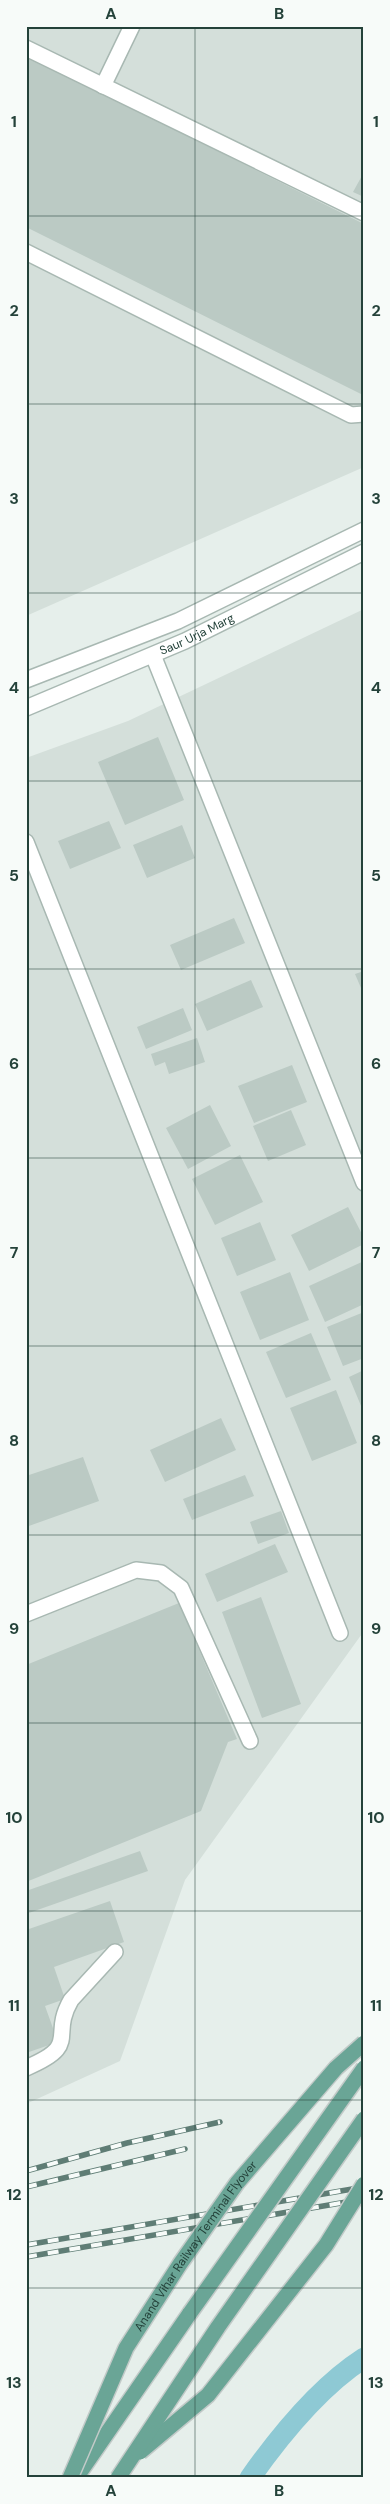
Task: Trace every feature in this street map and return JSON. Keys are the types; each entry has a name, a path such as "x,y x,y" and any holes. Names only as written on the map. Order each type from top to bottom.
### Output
{"main road":[{"name":"Anand Vihar Railway Terminal Flyover","path":"70,2478 126,2348 180,2264 238,2183 336,2068 364,2043"},
{"path":"76,2478 195,2305 364,2068"},
{"path":"118,2478 218,2327 364,2119"},
{"path":"127,2463 208,2395 326,2246 364,2184"}],"street":[{"path":"103,86 132,26"},
{"path":"26,48 364,213"},
{"path":"26,252 351,415 364,414"},
{"name":"Saur Urja Marg","path":"26,680 178,621 364,530"},
{"name":"Saur Urja Marg","path":"26,708 186,641 364,552"},
{"path":"153,655 364,1183"},
{"path":"49,671 59,695"},
{"path":"26,842 340,1633"},
{"path":"26,1614 136,1570 161,1573 181,1588 250,1741"},
{"path":"26,2068 48,2059 59,2048 66,2008 70,2000 115,1952"}],"shaded area":[{"path":"26,26 364,26 364,467 26,616"},
{"path":"364,609 364,1631 185,1880 120,2061 26,2104 26,758 128,721"}],"building":[{"path":"26,56 364,224 363,395 26,227"},
{"path":"364,172 364,197 353,192"},
{"path":"158,737 184,800 125,825 98,762"},
{"path":"109,821 121,848 70,869 58,841"},
{"path":"182,825 195,858 147,878 133,845"},
{"path":"234,918 245,943 181,970 170,945"},
{"path":"364,971 364,995 355,974"},
{"path":"251,980 263,1007 207,1031 195,1004"},
{"path":"183,1008 192,1030 146,1049 137,1027"},
{"path":"197,1038 205,1062 169,1074 165,1062 155,1066 151,1054"},
{"path":"292,1065 307,1102 254,1123 238,1086"},
{"path":"210,1105 231,1146 188,1169 166,1128"},
{"path":"291,1110 306,1145 268,1161 253,1126"},
{"path":"240,1155 263,1202 215,1225 192,1179"},
{"path":"348,1207 364,1238 364,1244 309,1271 291,1235"},
{"path":"260,1222 276,1260 237,1276 221,1238"},
{"path":"364,1261 364,1304 325,1322 309,1286"},
{"path":"290,1272 309,1320 260,1340 240,1292"},
{"path":"364,1312 364,1358 343,1366 327,1327"},
{"path":"311,1333 331,1380 286,1398 266,1352"},
{"path":"364,1370 364,1413 349,1377"},
{"path":"336,1390 357,1443 312,1461 290,1408"},
{"path":"221,1418 236,1450 165,1482 150,1450"},
{"path":"83,1457 99,1501 26,1527 26,1476"},
{"path":"245,1475 254,1496 192,1520 183,1499"},
{"path":"281,1511 289,1533 258,1544 250,1522"},
{"path":"275,1544 288,1572 217,1602 205,1574"},
{"path":"261,1597 301,1704 262,1718 222,1612"},
{"path":"179,1603 237,1739 228,1742 201,1811 26,1882 26,1665"},
{"path":"140,1851 148,1871 26,1914 26,1891"},
{"path":"110,1901 124,1942 54,1967 65,1999 45,2006 58,2042 26,2053 26,1930"}],"waterway":[{"path":"250,2478 288,2428 316,2397 364,2358"}],"railway":[{"path":"26,2171 127,2143 220,2122"},
{"path":"26,2187 185,2149"},
{"path":"26,2245 364,2187"},
{"path":"26,2257 364,2199"}]}
